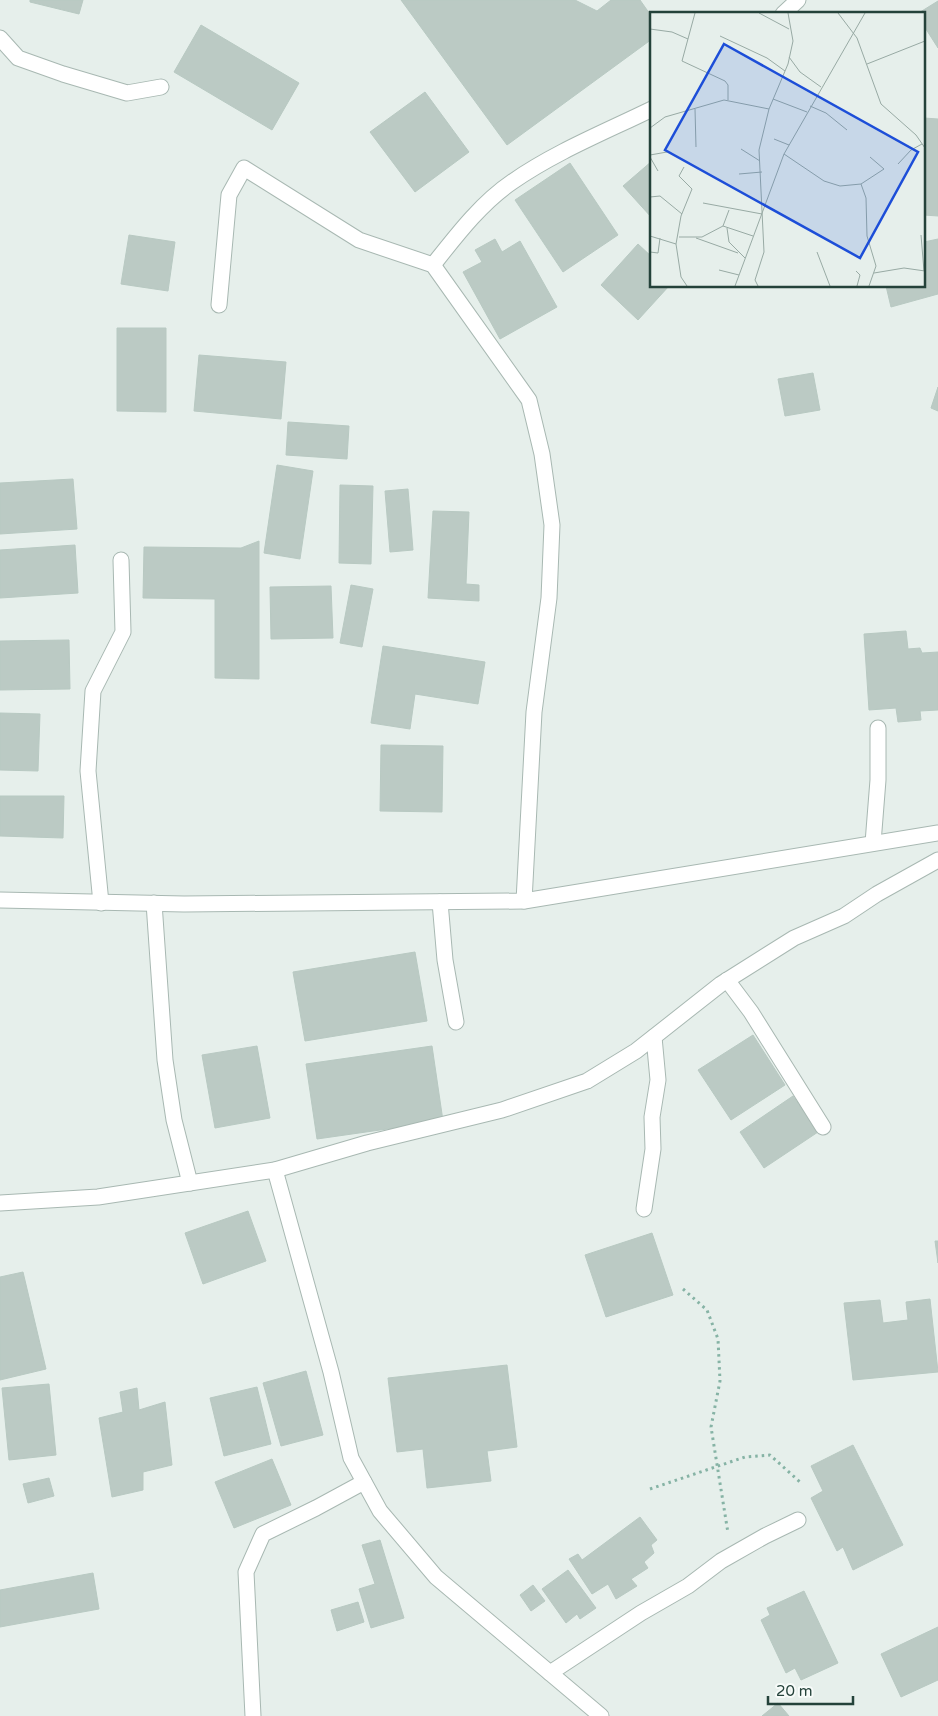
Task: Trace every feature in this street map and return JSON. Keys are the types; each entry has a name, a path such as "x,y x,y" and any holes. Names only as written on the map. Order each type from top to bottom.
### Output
{"street":[{"path":"785,12 798,0"},
{"path":"0,38 18,58 63,74 127,93 160,87"},
{"path":"433,265 460,230 511,182 556,155 650,110"},
{"path":"219,305 229,195 244,168 358,240 433,265 529,400 542,454 552,525 549,598 534,712 524,901"},
{"path":"100,903 88,771 93,691 123,632 121,560"},
{"path":"874,843 878,780 878,728"},
{"path":"0,900 100,903 524,901 938,832"},
{"path":"0,1203 98,1198 274,1170 367,1142 502,1110 587,1081 636,1051 727,980 794,938 844,916 877,894 938,860"},
{"path":"440,902 445,960 456,1022"},
{"path":"154,903 165,1060 174,1120 190,1183"},
{"path":"727,980 751,1012 823,1128"},
{"path":"644,1209 653,1149 652,1117 658,1080 654,1037"},
{"path":"274,1170 331,1372 350,1458 380,1511 436,1577 602,1716"},
{"path":"253,1716 246,1572 262,1534 364,1482"},
{"path":"550,1673 641,1613 688,1586 732,1555 764,1536 798,1520"}],"path":[{"path":"683,1289 707,1310 718,1339 720,1381 711,1427 732,1555"},
{"path":"650,1489 716,1465 745,1457 770,1455 800,1482"}],"building":[{"path":"30,0 83,0 79,14 30,2"},
{"path":"401,0 575,0 597,11 611,0 640,0 650,14 650,40 507,145"},
{"path":"938,1 938,48 926,29 926,12 920,12"},
{"path":"201,25 299,83 272,130 174,72"},
{"path":"425,92 469,152 415,192 370,132"},
{"path":"926,118 938,119 938,216 926,215"},
{"path":"570,163 618,235 563,272 515,200"},
{"path":"650,163 650,216 623,186"},
{"path":"129,235 175,242 168,291 121,284"},
{"path":"495,239 502,252 520,241 557,307 500,339 463,272 482,262 475,250"},
{"path":"938,239 938,294 891,307 886,288 926,288 926,242"},
{"path":"638,244 650,255 650,288 667,288 638,320 601,285"},
{"path":"117,328 166,328 166,412 117,411"},
{"path":"199,355 286,362 281,419 194,411"},
{"path":"813,373 820,410 785,416 778,379"},
{"path":"938,387 938,411 931,408"},
{"path":"288,422 349,426 347,459 286,455"},
{"path":"277,465 313,471 300,559 264,553"},
{"path":"73,479 77,529 0,534 0,483"},
{"path":"340,485 373,486 371,564 339,563"},
{"path":"408,489 413,550 390,552 385,491"},
{"path":"433,511 469,512 466,584 479,585 479,601 428,598"},
{"path":"259,541 259,679 215,678 215,599 143,598 144,547 241,548"},
{"path":"75,545 78,593 0,598 0,550"},
{"path":"351,585 373,589 362,647 340,643"},
{"path":"331,586 333,638 271,639 270,587"},
{"path":"906,631 908,649 920,648 922,653 938,652 938,710 920,711 921,720 898,722 896,708 869,710 864,634"},
{"path":"69,640 70,689 0,690 0,641"},
{"path":"383,646 485,662 478,704 415,694 410,729 371,723"},
{"path":"0,713 40,714 38,771 0,770"},
{"path":"381,745 443,746 442,812 380,811"},
{"path":"0,796 64,796 63,838 0,836"},
{"path":"415,952 427,1021 305,1041 293,972"},
{"path":"753,1035 785,1085 731,1120 698,1070"},
{"path":"257,1046 270,1118 215,1128 202,1055"},
{"path":"432,1046 443,1121 317,1139 306,1064"},
{"path":"793,1096 818,1132 764,1168 740,1132"},
{"path":"248,1211 266,1261 203,1284 185,1233"},
{"path":"652,1233 673,1295 606,1317 585,1255"},
{"path":"935,1241 938,1241 938,1263"},
{"path":"23,1272 46,1369 0,1380 0,1277"},
{"path":"930,1299 938,1372 853,1380 844,1303 880,1300 883,1323 908,1320 906,1302"},
{"path":"507,1365 517,1447 487,1451 491,1481 427,1488 423,1449 397,1452 388,1378"},
{"path":"306,1371 323,1435 281,1446 263,1383"},
{"path":"49,1384 56,1455 9,1460 2,1388"},
{"path":"257,1387 271,1444 224,1456 210,1398"},
{"path":"137,1388 139,1410 165,1402 172,1465 143,1472 143,1490 112,1497 99,1418 123,1412 120,1392"},
{"path":"853,1445 903,1545 853,1570 843,1547 837,1551 811,1498 823,1491 811,1466"},
{"path":"272,1459 291,1505 234,1528 215,1482"},
{"path":"49,1478 54,1496 28,1503 23,1484"},
{"path":"640,1517 657,1540 651,1545 654,1553 644,1562 648,1568 631,1579 637,1586 616,1599 608,1584 592,1594 569,1559 578,1554 582,1560"},
{"path":"380,1540 404,1618 371,1628 359,1589 375,1584 362,1545"},
{"path":"568,1570 596,1608 580,1619 577,1614 566,1623 542,1589"},
{"path":"93,1573 99,1609 0,1627 0,1590"},
{"path":"533,1585 545,1601 531,1611 520,1595"},
{"path":"804,1591 838,1663 801,1680 795,1668 786,1673 761,1620 770,1615 767,1608"},
{"path":"358,1602 364,1622 337,1631 331,1610"},
{"path":"938,1627 938,1680 901,1697 881,1654"},
{"path":"778,1703 789,1716 762,1716"}]}
